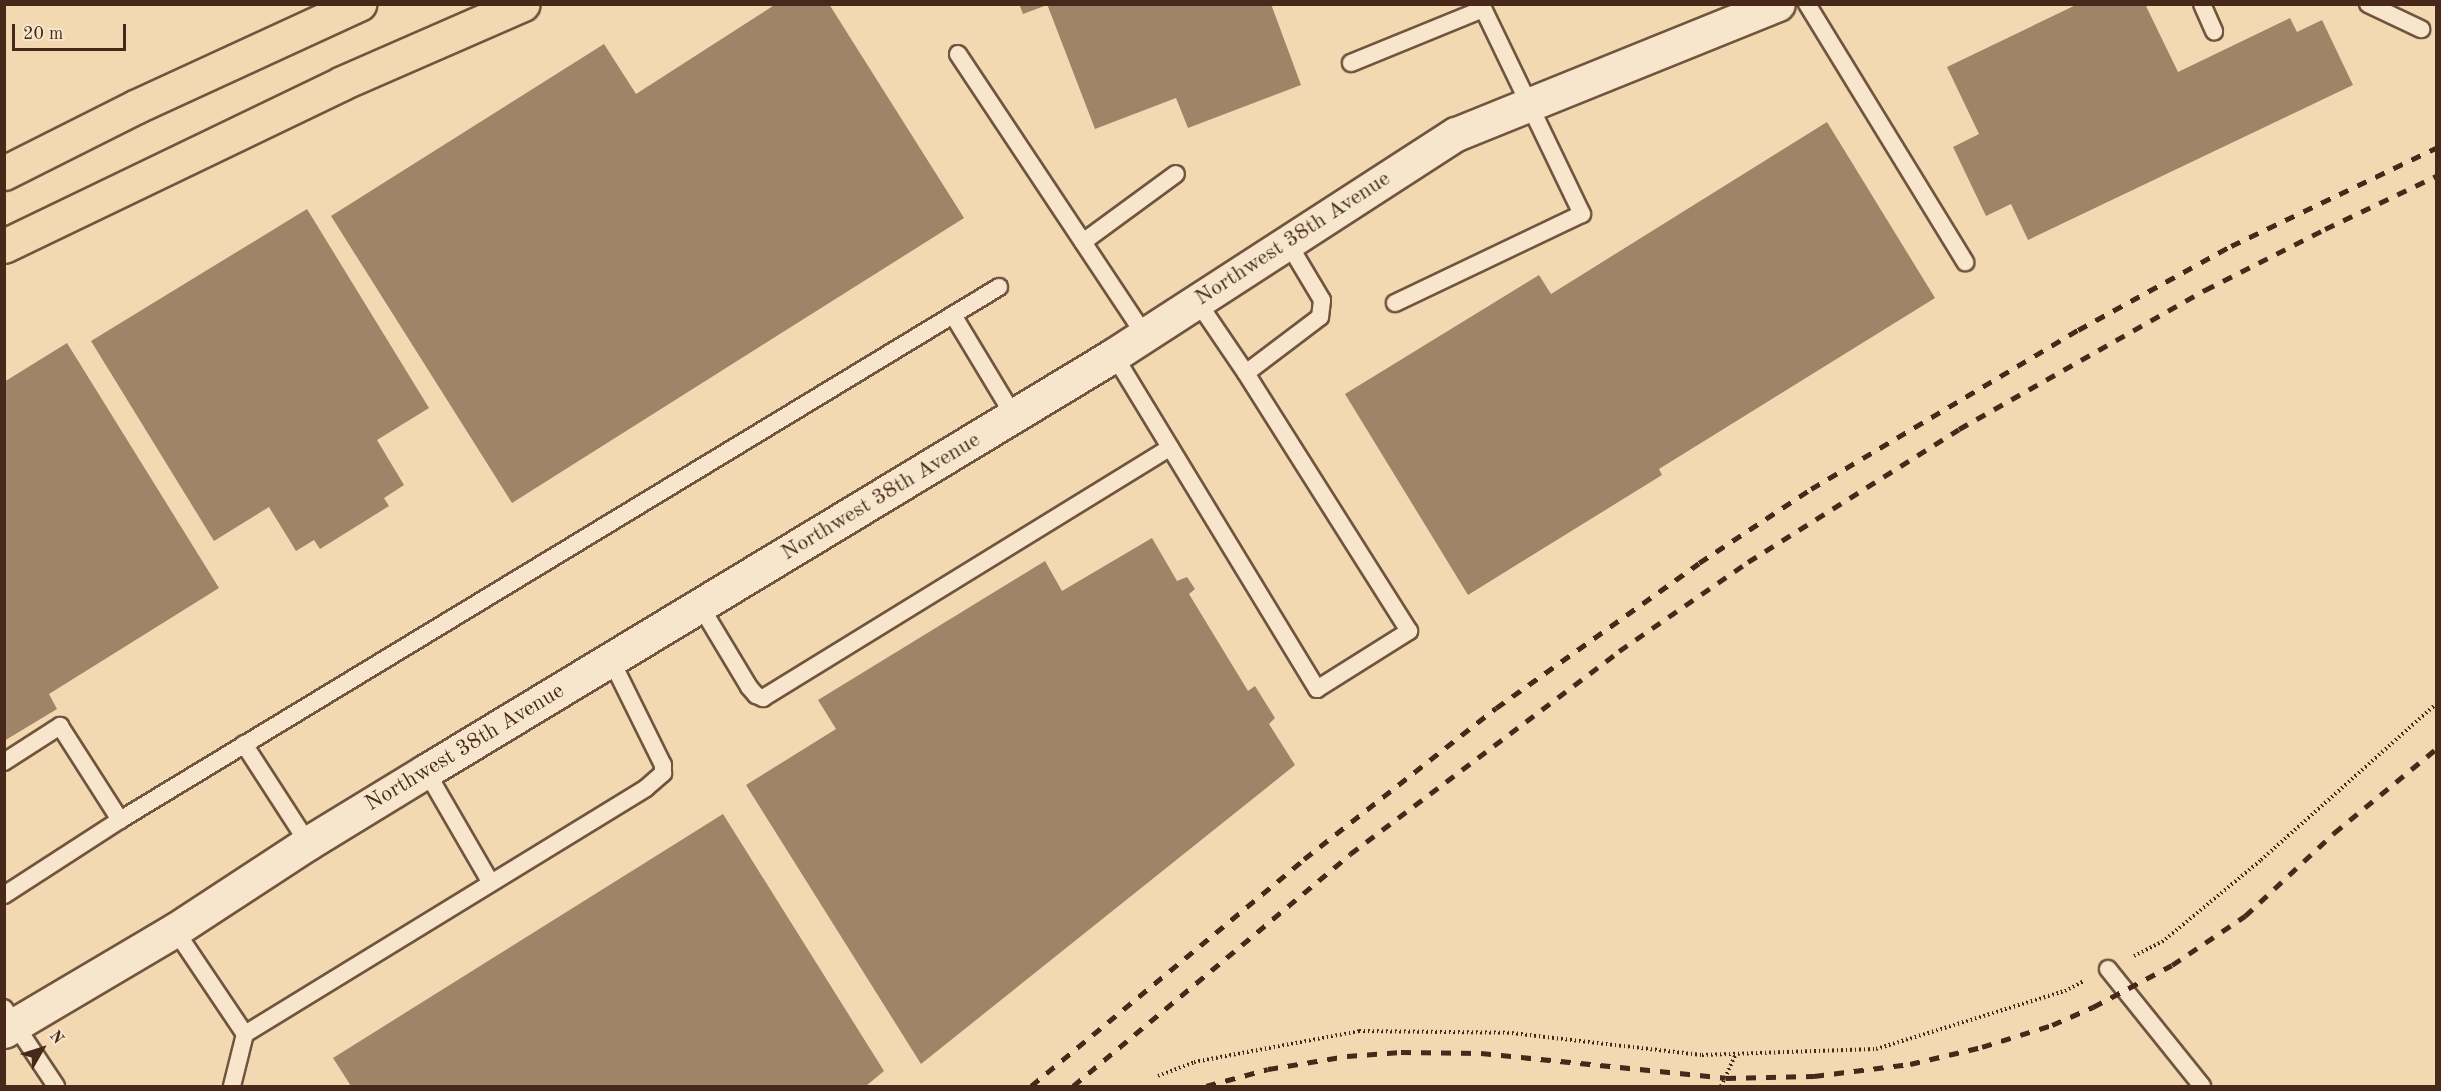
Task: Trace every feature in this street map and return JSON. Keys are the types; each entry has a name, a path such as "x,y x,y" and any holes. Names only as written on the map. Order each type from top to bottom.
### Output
{"main road":[{"path":"4,173 135,107 359,4"},
{"path":"4,246 342,83 523,4"}],"street":[{"name":"Northwest 38th Avenue","path":"8,1021 175,930 308,843 1114,355 1456,134 1778,4"}],"lane":[{"path":"1807,4 1965,262"},
{"path":"2202,4 2214,31"},
{"path":"2368,4 2421,29"},
{"path":"1351,63 1482,7 1582,214 1395,303"},
{"path":"958,54 1145,335"},
{"path":"1083,242 1176,174"},
{"path":"1246,373 1320,317 1322,300 1288,243"},
{"path":"4,895 244,744 999,287"},
{"path":"1114,355 1317,689 1409,631 1246,373 1197,301"},
{"path":"952,315 1014,416"},
{"path":"701,607 749,687 756,696 764,698 1170,448"},
{"path":"232,1086 246,1034 646,788 663,773 657,750 611,660"},
{"path":"4,762 60,726 120,820"},
{"path":"244,744 308,843"},
{"path":"426,771 491,883"},
{"path":"175,930 246,1034"},
{"path":"2108,969 2202,1086"},
{"path":"8,1021 56,1086"}],"path":[{"path":"1158,1076 1194,1062 1359,1031 1512,1034 1702,1055 1876,1049 2065,991 2163,942 2261,860 2436,704"},
{"path":"1721,1086 1736,1054"}],"building":[{"path":"776,4 829,4 964,218 512,503 331,216 604,44 636,94"},
{"path":"1019,4 1047,4 1047,5 1023,14"},
{"path":"1047,4 1271,4 1301,85 1188,128 1176,98 1095,129"},
{"path":"2078,4 2145,4 2178,72 2290,18 2297,32 2322,20 2353,85 2028,240 2011,204 1986,216 1953,147 1979,134 1947,67"},
{"path":"1827,122 1935,298 1659,469 1662,475 1468,595 1345,394 1539,275 1551,294"},
{"path":"307,209 429,408 377,440 404,485 384,498 389,506 320,549 314,540 296,551 269,507 214,541 91,341"},
{"path":"67,343 219,588 49,694 57,709 4,741 4,382"},
{"path":"1152,538 1177,581 1187,577 1195,589 1189,594 1248,691 1255,686 1275,718 1269,724 1295,765 921,1064 746,785 836,729 818,700 1045,561 1062,591"},
{"path":"723,814 884,1071 866,1086 351,1086 333,1058"}],"railway":[{"path":"1031,1086 1304,859 1496,708 1699,563 1811,489 2078,330 2231,246 2436,148"},
{"path":"1073,1086 1350,854 1619,651 1748,562 1959,429 2205,290 2436,176"},
{"path":"1206,1086 1268,1069 1347,1056 1401,1052 1481,1053 1726,1078 1814,1076 1910,1064 1982,1047 2052,1025 2093,1007 2172,965 2245,916 2334,833 2436,749"}]}
